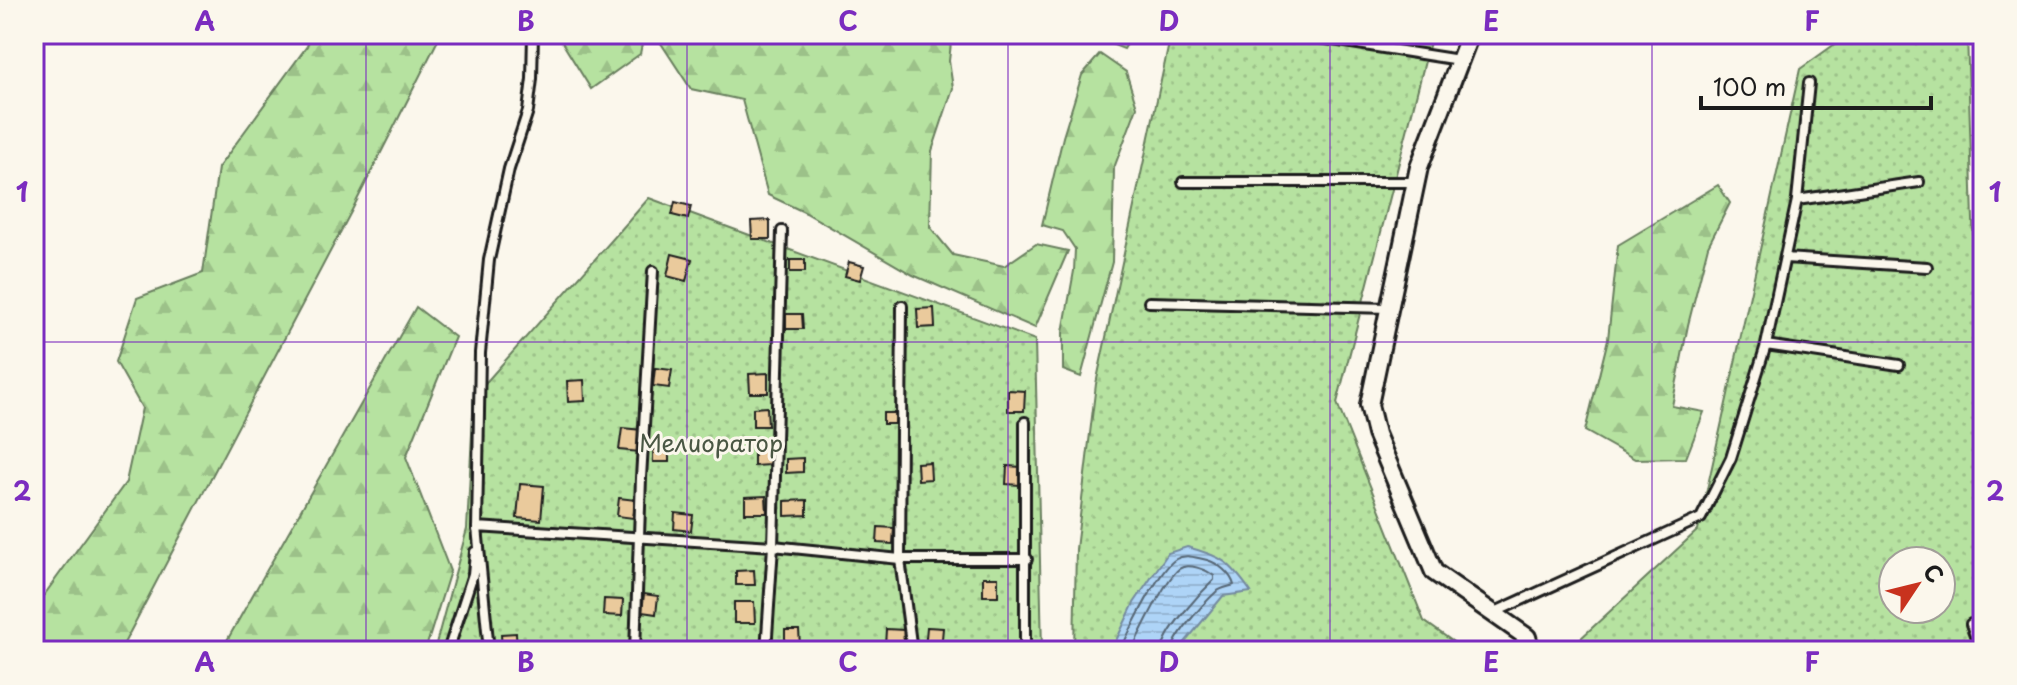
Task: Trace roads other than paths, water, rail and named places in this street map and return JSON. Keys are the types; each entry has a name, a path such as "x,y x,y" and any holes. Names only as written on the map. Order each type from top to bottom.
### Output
{"street":[{"path":"1470,34 1419,167 1369,405 1376,434 1434,572 1527,637 1531,651"}],"lane":[{"path":"448,651 473,574 477,527 480,353 489,260 509,169 528,111 533,34"},
{"path":"1295,34 1460,61"},
{"path":"1492,613 1701,518 1731,458 1766,345 1797,200 1809,83"},
{"path":"1183,182 1416,182"},
{"path":"1797,200 1919,182"},
{"path":"766,651 773,546 782,231"},
{"path":"1785,258 1927,267"},
{"path":"635,651 653,271"},
{"path":"1149,302 1389,308"},
{"path":"902,306 900,559 912,651"},
{"path":"1766,345 1899,365"},
{"path":"1025,422 1025,651"},
{"path":"477,527 773,546 900,559 1027,559"},
{"path":"477,527 489,651"},
{"path":"1971,624 1981,651"}],"water":[{"path":"1187,547 1224,562 1251,592 1223,596 1178,651 1111,651 1134,603 1168,553"}],"park label":[{"name":"Мелиоратор","path":"711,442"}]}
